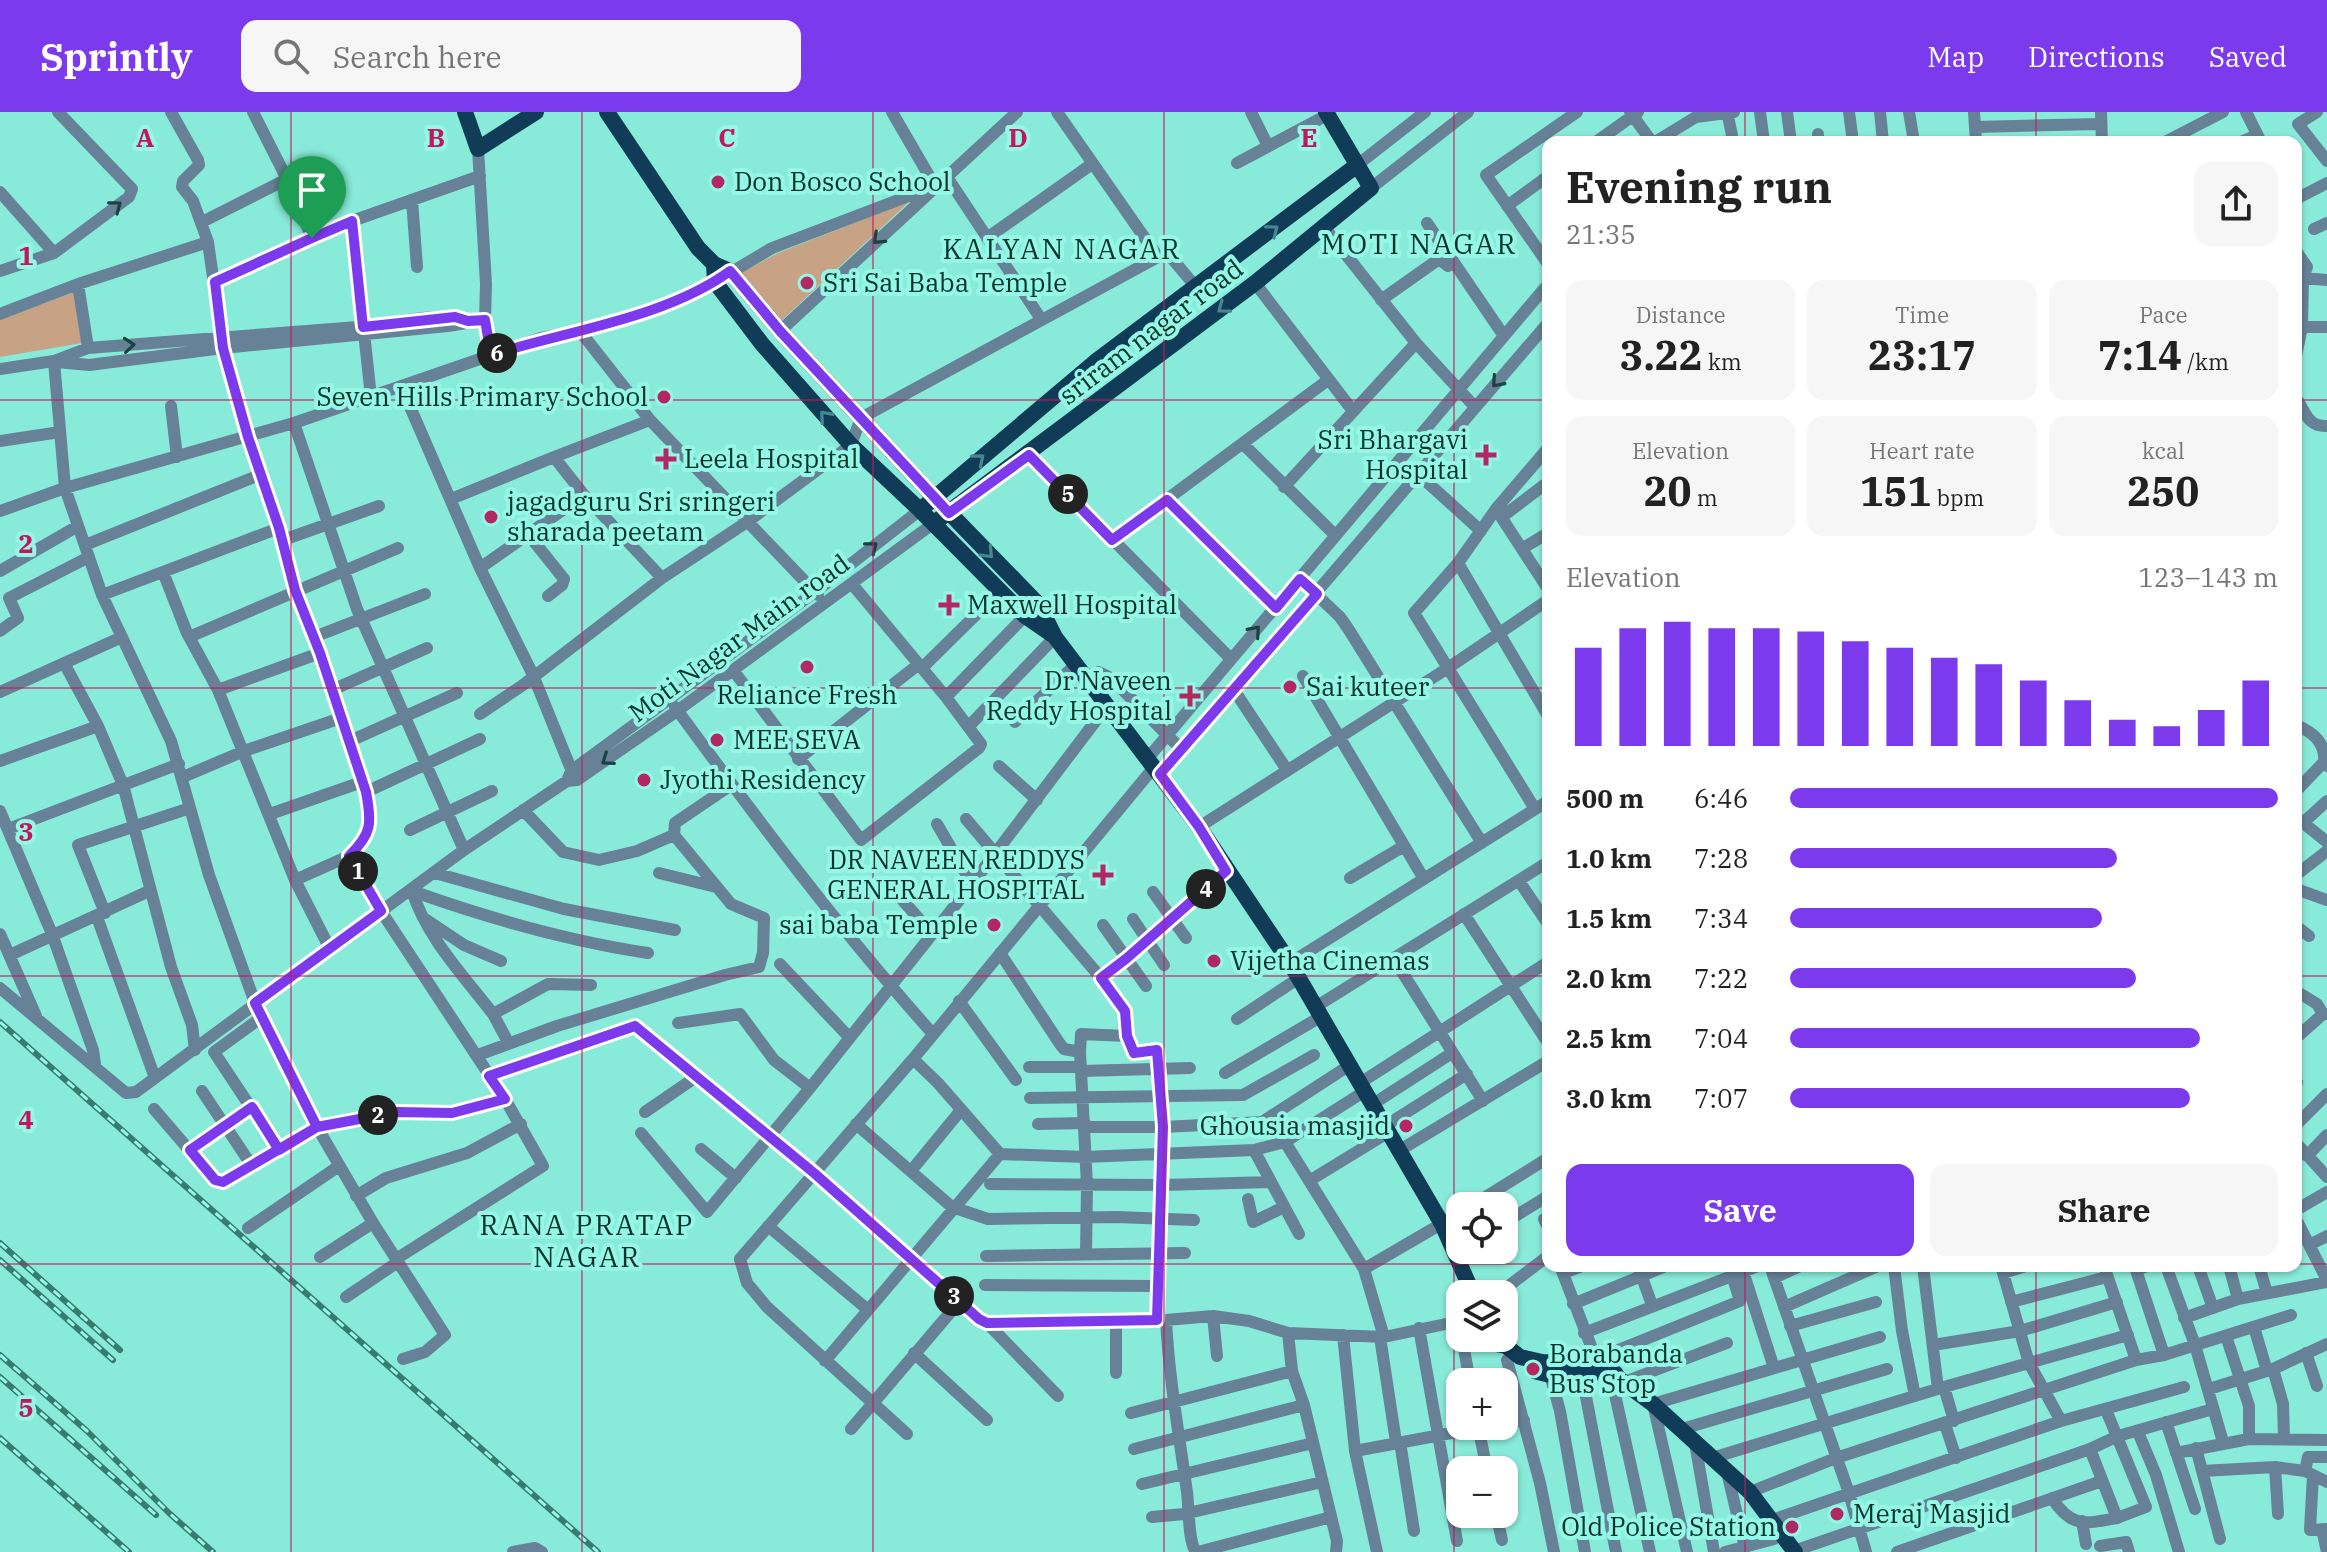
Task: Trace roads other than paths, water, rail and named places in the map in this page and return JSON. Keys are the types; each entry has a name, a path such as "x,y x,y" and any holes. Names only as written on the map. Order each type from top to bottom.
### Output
{"main road":[{"path":"465,112 478,149 536,112"},
{"path":"607,112 686,231 1039,605 1055,637 1199,827 1290,963 1442,1224 1467,1280"},
{"path":"1327,113 1371,188"},
{"name":"sriram nagar road","path":"920,510 1095,362 1356,166"},
{"name":"sriram nagar road","path":"934,523 1029,455 1255,283 1371,188"},
{"path":"722,268 715,282 762,344 851,445 934,523 1025,616 1055,637"},
{"path":"1500,1352 1507,1360 1550,1375 1597,1363 1615,1373 1618,1381"},
{"path":"1514,1352 1520,1357 1580,1369 1618,1381 1653,1404 1750,1492 1776,1536 1794,1552"}],"street":[{"path":"0,271 54,253 129,197 132,189 58,112"},
{"path":"171,112 198,160 199,165 183,181 182,187 193,201 208,242 223,343 248,437 281,534 295,590 350,741 370,812 369,832 349,856 295,880"},
{"path":"253,112 312,238"},
{"path":"780,331 1017,112"},
{"path":"1057,112 1158,257"},
{"path":"1251,112 1268,146"},
{"path":"1356,166 1425,112"},
{"path":"1371,188 1468,112"},
{"path":"1542,136 1577,112"},
{"path":"1728,112 1732,136"},
{"path":"1663,136 1695,114 1734,112"},
{"path":"1760,112 1763,136"},
{"path":"1787,112 1790,136"},
{"path":"1849,112 1852,136"},
{"path":"1880,112 1882,136"},
{"path":"1909,112 1913,136"},
{"path":"1974,112 1976,136"},
{"path":"2178,136 2223,112"},
{"path":"2246,112 2258,136"},
{"path":"2317,112 2298,124 2327,161"},
{"path":"895,113 935,186"},
{"path":"1237,163 1327,113"},
{"path":"1604,136 1633,113 1650,136"},
{"path":"1975,127 2100,118"},
{"path":"1542,136 1486,175 1542,256"},
{"path":"478,149 486,284 485,320 491,355"},
{"path":"987,238 1092,164"},
{"path":"215,282 352,221 480,176"},
{"path":"947,177 1041,319"},
{"path":"202,222 287,179"},
{"path":"1507,206 1542,180"},
{"path":"2302,196 2327,183"},
{"path":"722,268 935,186"},
{"path":"0,193 54,253"},
{"path":"412,200 417,267"},
{"path":"352,221 371,397"},
{"path":"1427,223 1504,336"},
{"path":"2314,229 2327,223"},
{"path":"1324,227 1416,343 1475,407"},
{"path":"0,314 78,284 208,242"},
{"path":"480,714 523,685 662,578 747,522 851,445 861,418 1158,257 1169,255 1196,287"},
{"path":"1381,300 1439,259 1448,266"},
{"path":"2302,260 2307,267 2303,278 2302,327 2327,327"},
{"path":"2303,278 2327,280"},
{"path":"0,511 65,488 294,423 541,338 580,331 671,302 715,282"},
{"path":"1255,283 1353,411"},
{"path":"78,284 88,348"},
{"path":"907,1434 767,1307 747,1283 740,1259 1041,905 1154,766 1168,733 1542,291"},
{"path":"0,369 54,361 88,348 223,343 448,326 485,320"},
{"path":"1154,766 1182,750 1542,330"},
{"path":"580,331 650,420 826,603"},
{"path":"54,361 89,365 223,343"},
{"path":"1284,487 1416,343"},
{"path":"54,361 65,488 102,595 171,741 209,875 255,1003 317,1127 356,1196 445,1335 425,1352 403,1359"},
{"path":"1112,540 1328,380"},
{"path":"401,386 480,568 533,675 572,777"},
{"path":"171,406 177,457"},
{"path":"2302,408 2310,421 2327,426"},
{"path":"451,499 650,420"},
{"path":"294,423 362,619 464,850"},
{"path":"0,441 60,432"},
{"path":"1243,444 1335,535"},
{"path":"1029,455 1231,659"},
{"path":"1535,809 1414,613 1499,513 1542,456"},
{"path":"554,457 584,495 662,578"},
{"path":"0,631 18,618 9,598 87,551 262,474"},
{"path":"1418,474 1481,531"},
{"path":"1499,513 1542,486"},
{"path":"480,568 584,495"},
{"path":"1167,500 1276,608"},
{"path":"102,595 281,534 328,524 379,506"},
{"name":"Moti Nagar Main road","path":"572,777 669,699 920,510"},
{"path":"1499,513 1542,578"},
{"name":"Moti Nagar Main road","path":"95,1064 126,1093 136,1092 464,850 677,711 934,523"},
{"path":"0,571 78,526"},
{"path":"528,534 564,579 562,585 548,596"},
{"path":"1523,548 1542,537"},
{"path":"189,637 398,548"},
{"path":"1458,563 1542,706"},
{"path":"163,572 189,637 218,690 295,880 330,949"},
{"path":"1300,579 1349,630 1482,843"},
{"path":"733,670 861,840 979,748 980,739 852,584"},
{"path":"798,759 920,666 1000,591"},
{"path":"314,637 425,594"},
{"path":"1199,827 1542,604"},
{"path":"946,697 1025,616"},
{"path":"0,692 122,637"},
{"path":"969,726 1055,637"},
{"path":"332,690 427,648"},
{"path":"218,690 320,653"},
{"path":"64,663 98,726 123,785 149,891 192,1025 195,1050"},
{"path":"1015,722 1081,670 1099,672 1111,678 1182,750"},
{"path":"1303,676 1424,879"},
{"path":"1234,690 1287,770"},
{"path":"350,741 457,693"},
{"path":"669,699 731,785 890,987 933,1034"},
{"path":"641,1133 707,1212 972,884 1107,706"},
{"path":"8,829 123,785 181,771 341,718"},
{"path":"0,761 98,726"},
{"path":"2302,728 2320,742 2325,751 2326,764 2302,786"},
{"path":"270,814 364,787 426,765 480,739"},
{"path":"999,766 1037,800"},
{"path":"478,1055 508,1042 759,967 763,953 764,918 731,904 674,835 675,823 731,785"},
{"path":"410,830 492,791"},
{"path":"2302,819 2327,801"},
{"path":"1290,963 1542,805"},
{"path":"155,1078 78,845 190,808"},
{"path":"523,810 563,852 599,860 637,851 674,835"},
{"path":"0,811 52,934 93,1050 95,1064"},
{"path":"966,819 1041,905 1125,1011 1127,1036 1134,1053 1157,1050 1163,1127 1159,1286 1192,1545 1197,1552 1331,1517"},
{"path":"2302,822 2327,842"},
{"path":"937,824 972,884"},
{"path":"1350,878 1404,846"},
{"path":"2302,870 2327,851"},
{"path":"346,1297 543,1166 478,1055 381,911 349,856"},
{"path":"1225,1073 1394,959 1542,866"},
{"path":"1101,978 1226,871"},
{"path":"435,873 564,909 675,930"},
{"path":"659,873 716,887"},
{"path":"1519,881 1542,915"},
{"path":"10,955 149,891"},
{"path":"412,891 419,914 432,935 493,1014 508,1042"},
{"path":"412,891 471,912 648,953"},
{"path":"2302,891 2324,897"},
{"path":"1153,892 1186,938"},
{"path":"899,896 932,934"},
{"path":"419,914 464,945 501,961"},
{"path":"1464,914 1542,1034"},
{"path":"1133,919 1164,965"},
{"path":"1103,925 1146,986"},
{"path":"2302,931 2309,936"},
{"path":"0,934 37,1019"},
{"path":"1000,953 1064,1049 1080,1052"},
{"path":"1394,959 1483,1101"},
{"path":"780,964 848,1036"},
{"path":"1366,1093 1439,1032 1542,966"},
{"path":"1237,1019 1299,978"},
{"path":"493,1014 548,984 591,985"},
{"path":"0,988 95,1064"},
{"path":"2302,995 2317,1004 2325,1014 2302,1030"},
{"path":"959,1001 1016,1080"},
{"path":"678,1023 740,1014 774,1060 810,1088"},
{"path":"262,1017 214,1052 279,1150"},
{"path":"489,1076 635,1026 814,1173 987,1323 1058,1396"},
{"path":"1086,1253 1087,1185 1081,1034 1127,1036"},
{"path":"913,1059 1000,1154 1085,1157 1254,1150 1285,1142 1366,1093 1452,1053"},
{"path":"1030,1098 1243,1095 1314,1055"},
{"path":"1038,1124 1163,1127 1262,1122 1350,1065"},
{"path":"1400,1150 1542,1065"},
{"path":"1029,1067 1190,1068"},
{"path":"1309,1181 1467,1074"},
{"path":"645,1112 696,1077"},
{"path":"202,1091 252,1166"},
{"path":"2302,1119 2327,1094"},
{"path":"154,1109 219,1183 317,1127 397,1112 452,1113 505,1099"},
{"path":"190,1150 252,1107"},
{"path":"911,1171 961,1110"},
{"path":"1262,1122 1285,1142 1364,1269 1384,1337"},
{"path":"356,1196 386,1178 467,1153 521,1124"},
{"path":"856,1124 952,1207 988,1219 1194,1220"},
{"path":"2307,1156 2327,1135"},
{"path":"701,1149 736,1178"},
{"path":"1254,1150 1299,1234"},
{"path":"2302,1150 2327,1177"},
{"path":"825,1361 952,1207 1000,1154"},
{"path":"1493,1192 1542,1162"},
{"path":"248,1228 339,1166"},
{"path":"990,1184 1271,1182"},
{"path":"2302,1207 2327,1192"},
{"path":"1248,1199 1253,1222 1284,1207"},
{"path":"1518,1214 1542,1200"},
{"path":"1364,1269 1446,1222"},
{"path":"320,1257 373,1223"},
{"path":"768,1226 867,1309"},
{"path":"2184,1318 2238,1299 2327,1281 2302,1229"},
{"path":"2311,1244 2327,1236"},
{"path":"986,1256 1185,1253"},
{"path":"1516,1280 1542,1261"},
{"path":"1563,1272 1597,1363 1740,1301 1738,1273"},
{"path":"1573,1304 1638,1272"},
{"path":"1640,1272 1652,1305"},
{"path":"1584,1333 1741,1272"},
{"path":"1772,1272 1849,1493 1866,1552"},
{"path":"1784,1307 1864,1272"},
{"path":"1895,1272 1915,1396"},
{"path":"1924,1272 1933,1345 1956,1458"},
{"path":"2003,1272 2029,1363 2061,1421"},
{"path":"2011,1302 2102,1272"},
{"path":"2105,1272 2136,1360"},
{"path":"2137,1272 2164,1355"},
{"path":"2168,1272 2195,1345 2223,1442"},
{"path":"2200,1272 2213,1308"},
{"path":"2231,1272 2238,1299"},
{"path":"2261,1272 2267,1293"},
{"path":"1738,1273 1774,1368"},
{"path":"985,1285 1159,1286"},
{"path":"851,1429 960,1301"},
{"path":"1790,1326 1876,1302"},
{"path":"1933,1345 2020,1331 2117,1302"},
{"path":"1750,1492 1836,1458 2136,1360 2164,1355 2291,1315"},
{"path":"987,1323 1162,1320 1213,1316 1249,1321 1288,1333 1384,1337"},
{"path":"1213,1316 1217,1356"},
{"path":"1116,1320 1116,1373"},
{"path":"1400,1442 1396,1442 1380,1337 1446,1325"},
{"path":"2254,1327 2283,1404 2284,1439"},
{"path":"1419,1328 1457,1541"},
{"path":"1288,1333 1292,1371 1304,1405 1338,1547 1336,1552"},
{"path":"1343,1335 1355,1451 1377,1552"},
{"path":"1712,1458 2128,1335"},
{"path":"2226,1336 2249,1406 2249,1439"},
{"path":"1687,1552 1653,1404 1880,1337"},
{"path":"1650,1552 1618,1381 1727,1343"},
{"path":"2209,1389 2270,1370 2327,1344"},
{"path":"914,1353 987,1420"},
{"path":"2306,1353 2317,1386"},
{"path":"1507,1360 1554,1552"},
{"path":"1580,1369 1616,1552"},
{"path":"1682,1429 1887,1369"},
{"path":"1131,1413 1292,1371"},
{"path":"1550,1375 1560,1411 1585,1552"},
{"path":"1725,1552 1743,1549 1776,1536 1849,1493 2061,1421 2184,1387"},
{"path":"1134,1449 1304,1405"},
{"path":"1794,1552 2090,1449 2118,1436 2213,1409"},
{"path":"2052,1498 2066,1518 2082,1521 2117,1518 2146,1507 2106,1410"},
{"path":"1518,1421 1524,1420"},
{"path":"2166,1422 2195,1509"},
{"path":"2138,1432 2156,1475 2179,1552"},
{"path":"1355,1451 1446,1434"},
{"path":"2176,1453 2249,1439 2327,1440"},
{"path":"1400,1442 1414,1531"},
{"path":"1142,1484 1313,1443"},
{"path":"1695,1443 1714,1552"},
{"path":"2196,1448 2220,1539"},
{"path":"2090,1449 2117,1518"},
{"path":"2327,1457 2308,1457 2310,1530 2325,1529 2327,1552"},
{"path":"2202,1471 2275,1467 2309,1473 2327,1482"},
{"path":"2275,1467 2278,1514"},
{"path":"1727,1472 1743,1549"},
{"path":"1897,1552 2102,1481"},
{"path":"1152,1517 1190,1513 1322,1482"},
{"path":"2082,1521 2086,1544"},
{"path":"1499,1528 1502,1540"},
{"path":"2100,1546 2126,1542 2129,1552"},
{"path":"513,1552 535,1548 542,1552"}],"railway":[{"path":"0,1022 598,1552"},
{"path":"0,1243 120,1350"},
{"path":"0,1260 113,1360"},
{"path":"0,1355 87,1431 213,1552"},
{"path":"0,1377 156,1515"},
{"path":"0,1438 129,1552"}],"place":[{"name":"Don Bosco School","path":"718,182"},
{"name":"Sri Sai Baba Temple","path":"807,283"},
{"name":"Seven Hills Primary School","path":"664,397"},
{"name":"Sri Bhargavi Hospital","path":"1486,455"},
{"name":"Leela Hospital","path":"666,459"},
{"name":"jagadguru Sri sringeri sharada peetam","path":"491,517"},
{"name":"Maxwell Hospital","path":"949,605"},
{"name":"Reliance Fresh","path":"807,667"},
{"name":"Sai kuteer","path":"1290,687"},
{"name":"Dr Naveen Reddy Hospital","path":"1190,696"},
{"name":"MEE SEVA","path":"717,740"},
{"name":"Jyothi Residency","path":"644,780"},
{"name":"DR NAVEEN REDDYS GENERAL HOSPITAL","path":"1103,875"},
{"name":"sai baba Temple","path":"994,925"},
{"name":"Vijetha Cinemas","path":"1214,961"},
{"name":"Ghousia masjid","path":"1406,1126"},
{"name":"Borabanda Bus Stop","path":"1533,1369"},
{"name":"Meraj Masjid","path":"1837,1514"},
{"name":"Old Police Station","path":"1792,1527"}],"district":[{"name":"MOTI NAGAR","path":"1419,244"},
{"name":"KALYAN NAGAR","path":"1062,249"},
{"name":"RANA PRATAP NAGAR","path":"587,1241"}]}
